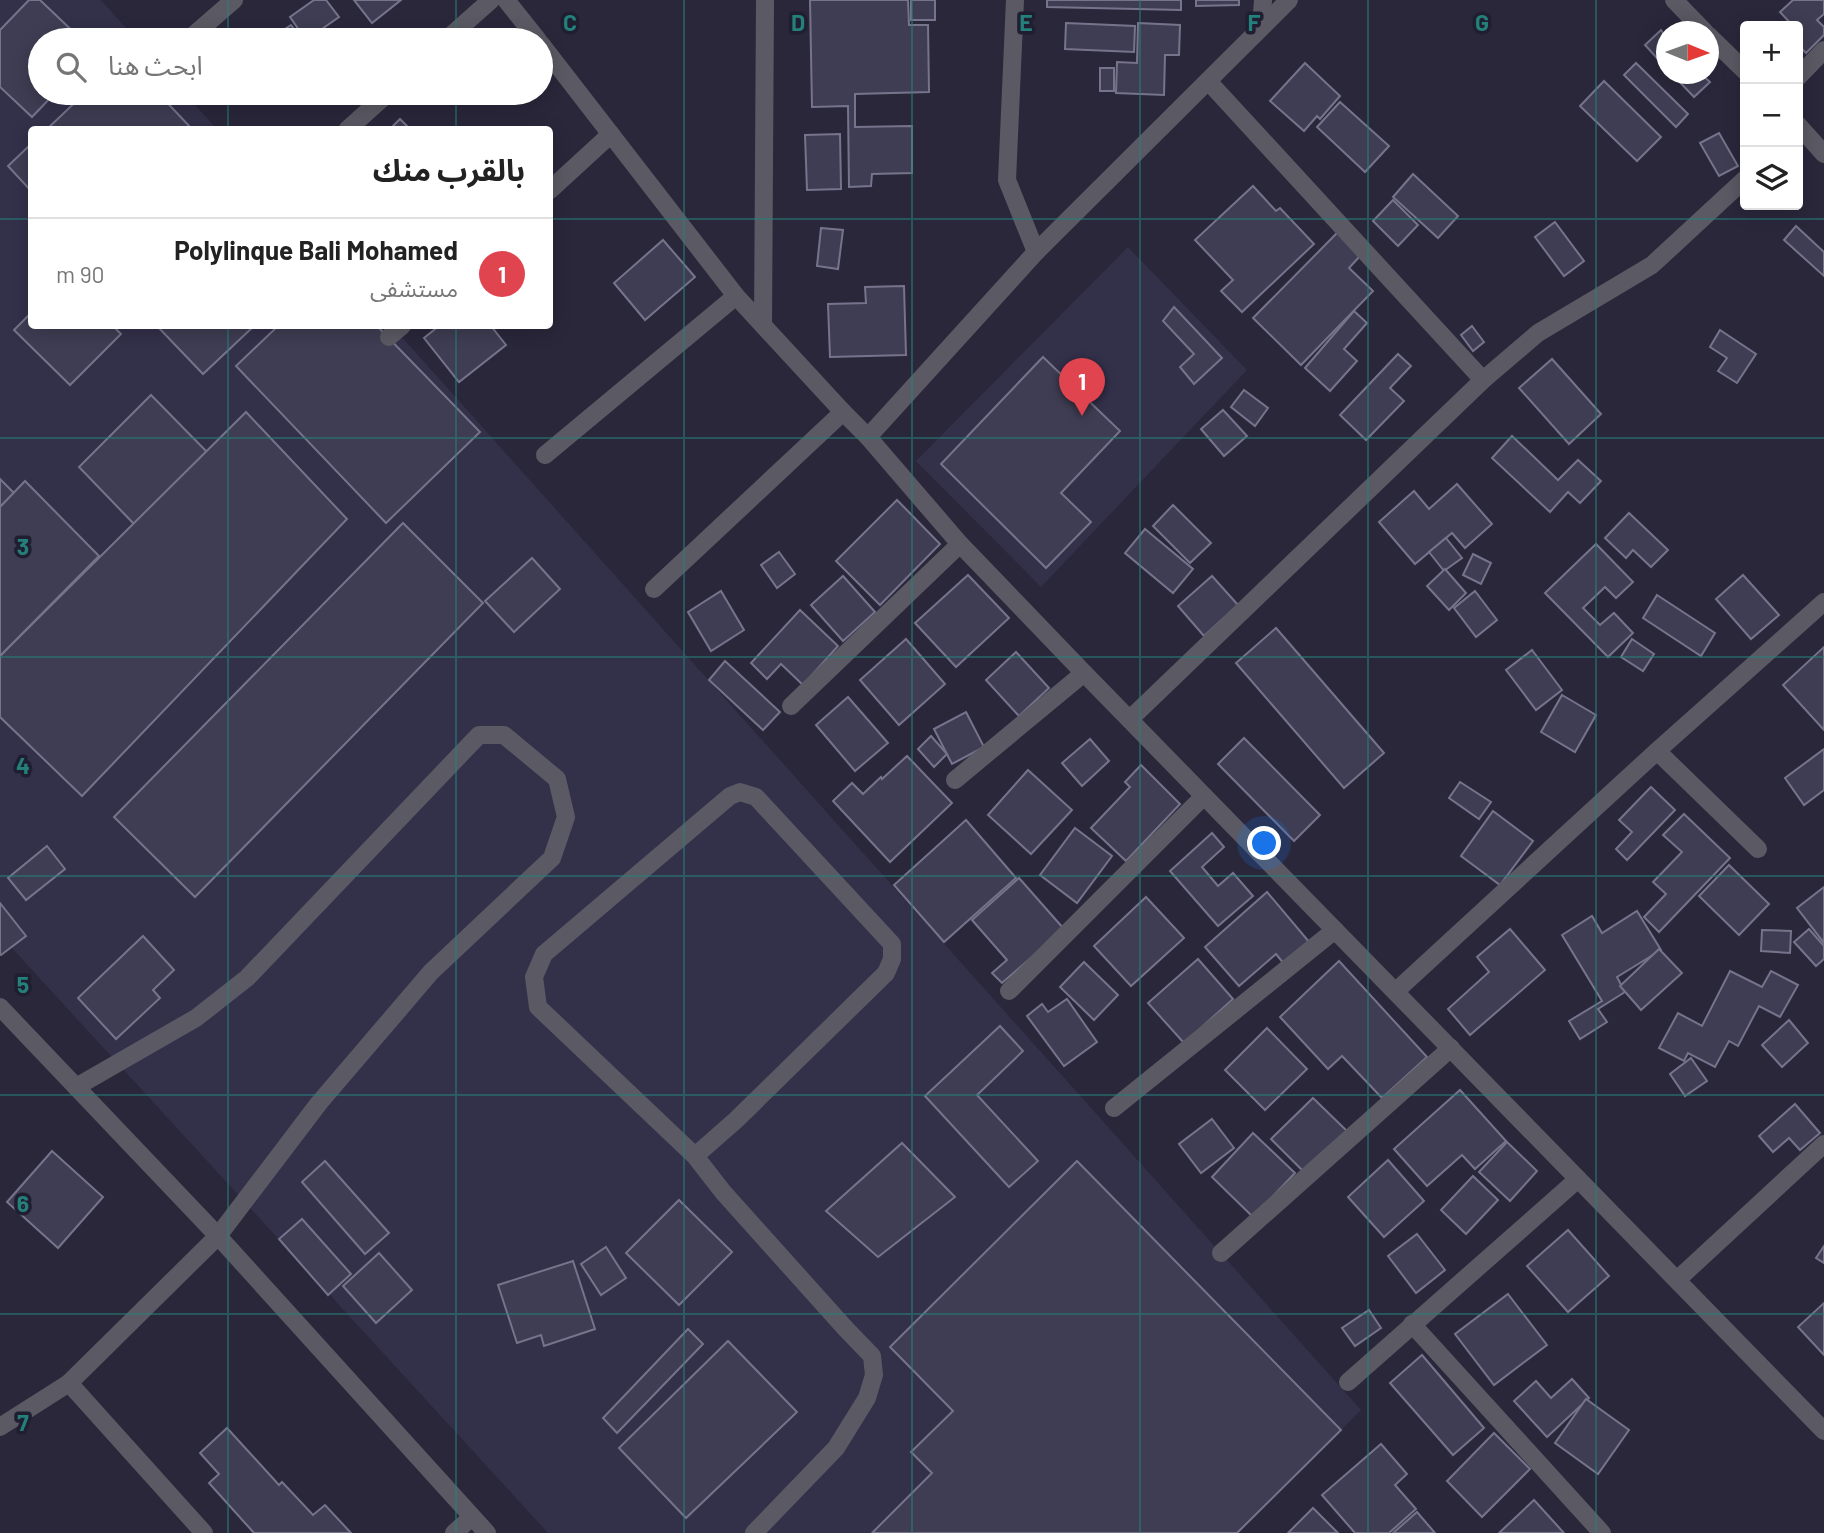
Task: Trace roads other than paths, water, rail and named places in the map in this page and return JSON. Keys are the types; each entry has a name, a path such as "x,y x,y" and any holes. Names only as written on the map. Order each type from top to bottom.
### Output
{"street":[{"path":"202,28 234,0"},
{"path":"460,28 491,0"},
{"path":"506,0 528,28"},
{"path":"763,325 765,0"},
{"path":"1015,0 1007,180 1036,252"},
{"path":"1261,28 1263,0"},
{"path":"868,437 1036,252 1289,0"},
{"path":"1674,0 1695,21"},
{"path":"1719,45 1740,66"},
{"path":"1803,72 1824,50"},
{"path":"553,60 736,296 868,437 960,544 1824,1431"},
{"path":"1208,81 1483,380"},
{"path":"351,126 375,105"},
{"path":"1803,132 1824,153"},
{"path":"553,187 611,134"},
{"path":"1130,719 1483,380 1538,333 1652,265 1740,184"},
{"path":"545,455 736,296"},
{"path":"654,589 842,412"},
{"path":"791,706 960,544"},
{"path":"1396,991 1824,602"},
{"path":"955,780 1084,673"},
{"path":"0,1427 69,1383 218,1236 319,1103 431,972 552,858 566,817 557,779 503,736 479,735 247,978 195,1018 76,1087"},
{"path":"1657,751 1758,849"},
{"path":"695,1156 736,1120 886,973 892,959 892,944 756,797 740,792 730,796 544,954 534,976 538,1007 695,1156 723,1192 872,1356 874,1375 867,1398 836,1448 754,1533"},
{"path":"1009,991 1204,796"},
{"path":"1114,1108 1335,930"},
{"path":"0,1007 218,1236 486,1533"},
{"path":"1221,1253 1451,1048"},
{"path":"1677,1280 1824,1144"},
{"path":"1348,1382 1578,1178"},
{"path":"1412,1324 1602,1533"},
{"path":"69,1383 204,1533"},
{"path":"454,1533 472,1517"}],"place":[{"name":"Polylinque Bali Mohamed","path":"1082,416"}]}
